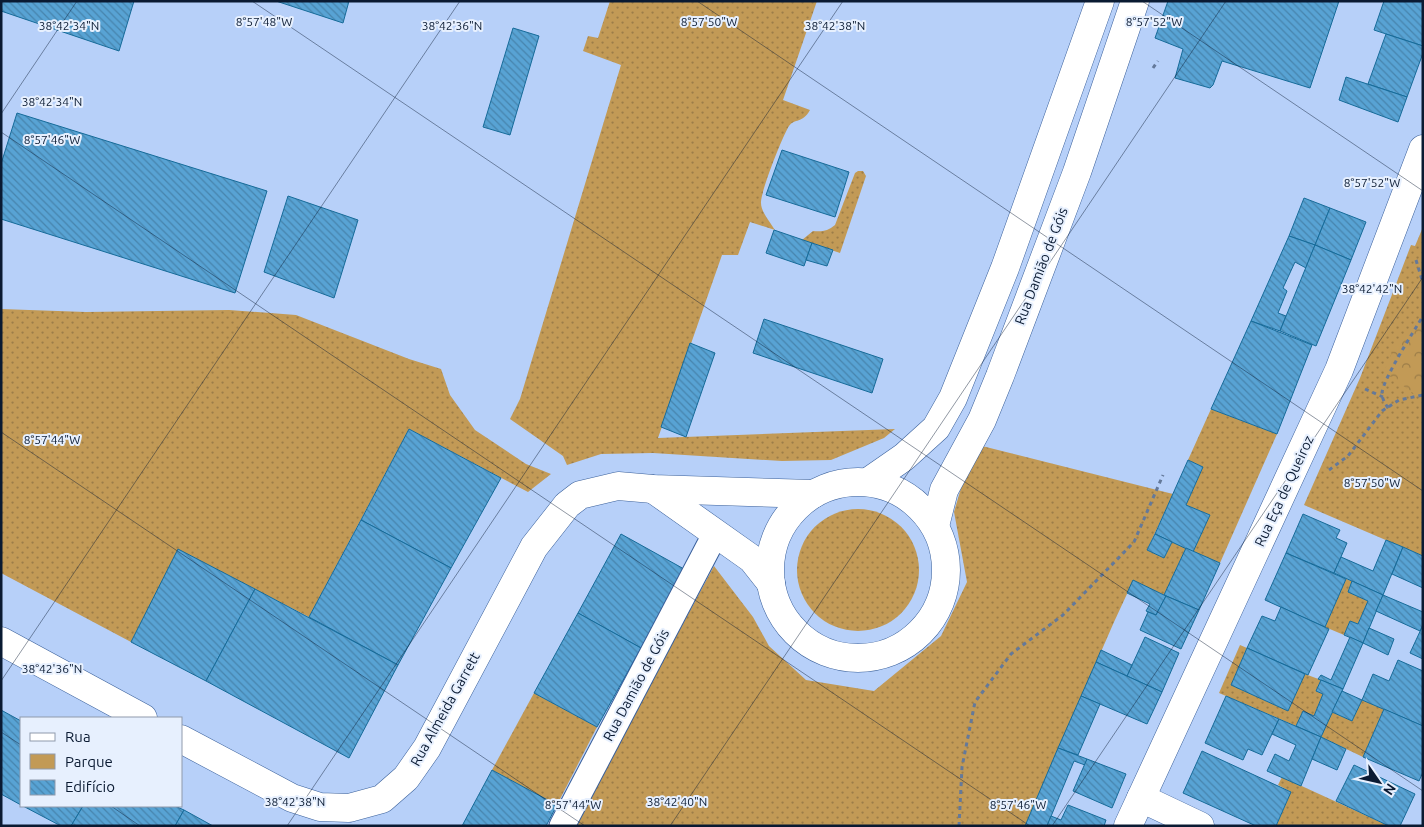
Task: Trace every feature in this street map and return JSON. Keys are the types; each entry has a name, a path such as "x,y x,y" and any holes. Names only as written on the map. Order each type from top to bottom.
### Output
{"street":[{"path":"868,482 904,457 936,428 953,398 1005,268 1100,1"},
{"name":"Rua Damião de Góis","path":"935,526 944,490 982,420 1000,376 1077,172 1135,1"},
{"name":"Rua Eça de Queiroz","path":"1128,826 1339,370 1423,149"},
{"path":"868,482 895,489 918,504 935,526 945,552 946,580 939,608 923,631 900,648 874,657 846,658 819,649 796,633 780,610 771,583 771,557 779,532 793,510 813,494 840,483 868,482"},
{"name":"Rua Almeida Garrett","path":"182,740 292,798 320,807 349,808 382,799 406,778 426,748 534,547 567,506 580,495 618,486 653,489 813,494"},
{"path":"653,489 752,559 771,583"},
{"name":"Rua Damião de Góis","path":"562,826 710,544"},
{"path":"1,642 141,717"},
{"path":"1141,798 1200,826"}],"path":[{"path":"1153,68 1158,61"},
{"path":"1414,253 1423,284"},
{"path":"1388,408 1383,402 1382,393 1423,316"},
{"path":"1362,387 1383,397"},
{"path":"1329,471 1348,456 1382,411 1399,400 1423,395"},
{"path":"958,826 962,767 975,702 1011,654 1063,615 1134,542 1163,475"}],"green space":[{"path":"610,1 817,1 783,100 810,110 804,117 789,126 772,164 762,197 763,210 775,230 750,222 738,255 722,255 658,438 895,429 884,438 831,460 782,461 653,453 601,454 567,465 563,456 510,419 520,399 621,65 583,51 588,36 598,38"},
{"path":"863,171 866,176 840,253 802,240 813,231 825,231 835,225 855,173"},
{"path":"1423,227 1423,556 1304,505 1360,378 1411,245 1415,246"},
{"path":"1,309 86,312 229,310 296,315 409,359 441,369 450,395 475,430 526,464 551,474 528,492 409,429 309,617 179,550 131,642 1,573"},
{"path":"1423,313 1423,397 1413,393 1384,372 1393,350"},
{"path":"1211,409 1277,434 1220,563 1193,552 1210,515 1186,505 1203,467 1188,460"},
{"path":"974,444 1173,494 1147,550 1164,558 1172,542 1186,548 1164,595 1133,581 1025,826 574,826 714,566 753,617 769,646 806,680 874,691 941,636 967,582 954,512"},
{"path":"858,509 870,510 881,514 892,519 901,527 909,536 914,547 918,558 918,582 914,593 909,604 901,613 892,621 881,626 870,630 858,631 846,630 835,626 824,621 815,613 807,604 802,593 798,582 797,570 798,558 802,547 807,536 815,527 824,519 835,514 846,510"},
{"path":"1346,579 1352,581 1348,592 1368,601 1358,624 1350,621 1344,635 1325,627"},
{"path":"1240,645 1247,648 1231,685 1288,711 1305,674 1321,680 1316,691 1323,694 1314,716 1303,711 1296,726 1219,693"},
{"path":"534,693 597,727 557,805 492,770"},
{"path":"1362,700 1384,709 1363,757 1321,737 1332,712 1352,721"},
{"path":"1282,777 1389,826 1276,826 1291,792 1278,785"}],"building":[{"path":"1,1 134,1 119,51 1,11"},
{"path":"276,1 349,1 343,23"},
{"path":"1168,1 1339,1 1310,88 1222,61 1213,85 1210,88 1175,78 1183,49 1155,38"},
{"path":"1384,1 1423,1 1423,46 1374,30"},
{"path":"513,28 539,36 510,135 483,127"},
{"path":"1386,34 1423,46 1423,53 1407,97 1368,84"},
{"path":"1346,77 1407,97 1398,122 1339,100"},
{"path":"17,113 267,191 235,293 1,219 1,164"},
{"path":"782,150 849,172 835,217 766,195"},
{"path":"288,196 358,220 334,298 264,272"},
{"path":"1304,198 1330,208 1315,245 1289,236"},
{"path":"1330,208 1366,222 1351,260 1315,245"},
{"path":"774,230 812,243 804,266 766,253"},
{"path":"1289,236 1315,245 1306,268 1295,262 1283,288 1287,291 1278,313 1286,316 1280,331 1251,321"},
{"path":"812,243 833,250 827,266 806,260"},
{"path":"1315,245 1351,260 1316,346 1280,331"},
{"path":"764,319 883,359 872,393 753,353"},
{"path":"1251,321 1312,345 1277,434 1211,409"},
{"path":"690,343 715,353 686,437 661,427"},
{"path":"409,429 501,478 451,568 361,520"},
{"path":"1188,460 1203,467 1186,505 1210,515 1193,552 1155,534"},
{"path":"1303,514 1340,530 1336,538 1347,543 1334,573 1286,553"},
{"path":"361,520 451,568 398,665 309,617"},
{"path":"621,534 684,569 641,648 578,613"},
{"path":"1155,534 1172,542 1164,558 1147,550"},
{"path":"1386,540 1403,547 1383,595 1334,573 1341,557 1373,571"},
{"path":"1403,547 1423,556 1423,588 1392,574"},
{"path":"1186,548 1220,563 1199,610 1164,595"},
{"path":"178,549 255,589 206,681 131,642"},
{"path":"1286,553 1346,579 1325,627 1265,600"},
{"path":"1133,580 1166,596 1156,615 1146,611 1150,604 1127,593"},
{"path":"1352,581 1383,595 1363,643 1344,635 1350,621 1358,624 1368,601 1348,592"},
{"path":"255,589 398,665 349,758 206,681"},
{"path":"1383,595 1423,612 1423,625 1420,631 1376,611"},
{"path":"1166,596 1199,610 1181,649 1140,630 1148,612 1156,615"},
{"path":"1281,607 1329,629 1308,675 1247,648 1262,616 1275,621"},
{"path":"578,613 641,648 597,727 534,693"},
{"path":"1423,625 1423,659 1410,653"},
{"path":"1369,628 1394,639 1388,655 1363,643"},
{"path":"1145,637 1179,653 1162,692 1127,676"},
{"path":"1350,637 1363,643 1343,689 1318,679 1321,675 1331,680"},
{"path":"1247,648 1305,674 1288,711 1231,685"},
{"path":"1101,650 1132,665 1127,676 1096,662"},
{"path":"1398,660 1423,671 1423,726 1362,700 1373,674 1389,681"},
{"path":"1096,662 1162,692 1147,724 1081,696"},
{"path":"1321,680 1343,689 1321,737 1296,726 1303,711 1314,716 1323,694 1316,691"},
{"path":"1342,691 1362,700 1352,721 1332,712"},
{"path":"1081,696 1100,704 1078,755 1058,748"},
{"path":"1226,696 1279,719 1262,755 1248,749 1243,760 1205,743"},
{"path":"1384,709 1423,726 1423,772 1419,781 1363,757"},
{"path":"1,710 20,720 20,804 1,794"},
{"path":"1279,719 1321,737 1301,786 1267,771 1275,754 1289,761 1296,745 1272,734"},
{"path":"1321,737 1346,749 1337,770 1312,759"},
{"path":"1058,748 1087,759 1085,765 1074,761 1047,826 1025,826"},
{"path":"1202,751 1291,792 1276,826 1256,826 1183,793"},
{"path":"1087,759 1126,774 1112,808 1073,791"},
{"path":"1354,765 1415,794 1400,826 1389,826 1336,801"},
{"path":"492,770 557,805 546,826 462,826"},
{"path":"1068,805 1106,820 1104,826 1047,826 1051,816 1061,820"},
{"path":"25,807 82,807 71,826 61,826"},
{"path":"82,807 177,807 184,810 175,826 71,826"},
{"path":"184,810 213,826 175,826"}]}
